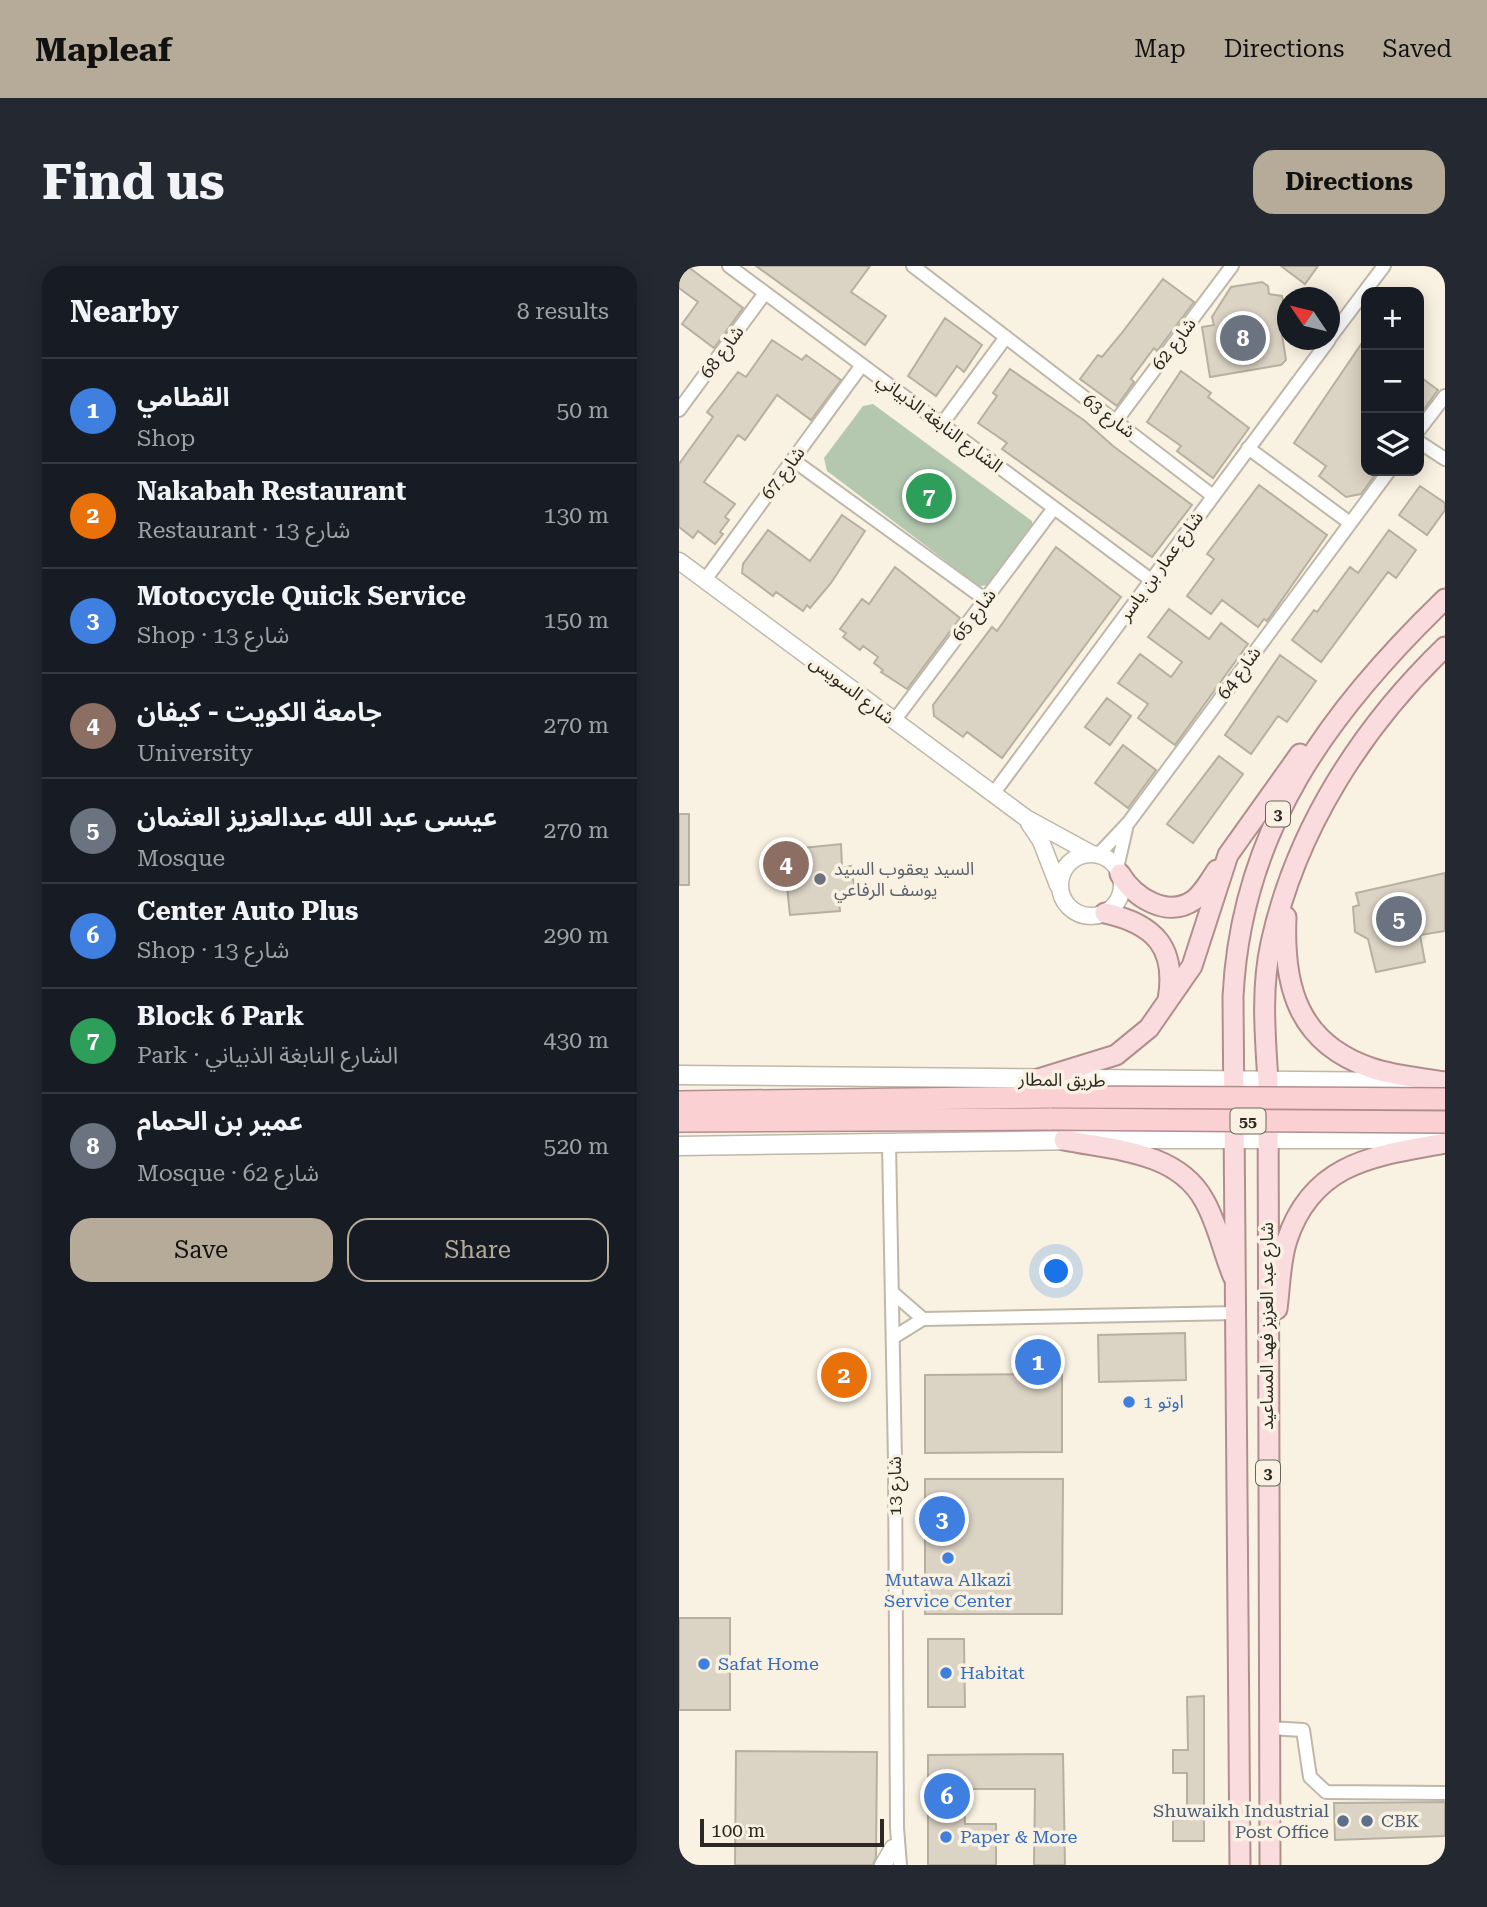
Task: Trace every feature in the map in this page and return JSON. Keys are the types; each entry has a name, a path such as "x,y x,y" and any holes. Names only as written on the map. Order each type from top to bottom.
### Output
{"highway":[{"path":"679,1087 780,1090 808,1099"},
{"name":"طريق المطار","path":"679,1102 1051,1097 1445,1099"},
{"path":"679,1132 764,1128 795,1119"},
{"name":"55","path":"679,1121 1051,1119 1445,1122"}],"main road":[{"name":"3","path":"1235,1081 1234,961 1255,872 1281,808 1335,718 1380,666 1445,599"},
{"name":"3","path":"1268,1081 1264,1003 1271,944 1288,886 1306,839 1335,783 1378,720 1445,647"},
{"path":"1119,871 1131,890 1144,899 1164,906 1185,904 1203,891 1299,755 1335,718"},
{"path":"1035,1080 1122,1051 1149,1028 1192,965 1228,855"},
{"name":"3","path":"1288,886 1285,947 1288,979 1295,1001 1310,1027 1329,1046 1349,1059 1374,1069 1445,1082"},
{"path":"1105,914 1125,918 1143,927 1166,951 1172,971 1168,1003"},
{"name":"طريق المطار","path":"679,1075 1445,1082"},
{"path":"1150,1139 1159,1133 1170,1112 1170,1101 1158,1081"},
{"name":"شارع عبد العزيز فهد المساعيد","path":"1235,1081 1239,1862"},
{"name":"شارع عبد العزيز فهد المساعيد","path":"1268,1081 1267,1390 1270,1603 1267,1639 1271,1865"},
{"path":"1339,1081 1324,1096 1321,1107 1326,1127 1343,1140"},
{"path":"679,1146 1150,1139 1445,1141"},
{"path":"1064,1140 1147,1156 1172,1166 1190,1180 1205,1200 1238,1289"},
{"path":"1267,1390 1286,1242 1299,1210 1319,1186 1344,1167 1376,1155 1445,1141"},
{"path":"1238,1641 1246,1631 1252,1630 1264,1634 1267,1639"}],"street":[{"name":"الشارع النابغة الذبياني","path":"729,266 1151,580"},
{"name":"شارع 63","path":"913,266 1213,496"},
{"name":"شارع 62","path":"1116,421 1232,266"},
{"name":"شارع عمار بن ياسر","path":"1340,324 1384,266"},
{"name":"شارع 68","path":"679,410 765,293"},
{"path":"941,424 1006,337"},
{"name":"شارع عمار بن ياسر","path":"993,794 1321,350"},
{"name":"شارع 67","path":"705,580 862,365"},
{"path":"1424,423 1445,396"},
{"path":"1424,445 1445,460"},
{"path":"1248,448 1350,523"},
{"path":"793,460 986,600"},
{"name":"شارع 64","path":"1095,855 1129,822 1385,476"},
{"name":"شارع 65","path":"894,721 1054,508"},
{"name":"شارع السويس","path":"679,561 1026,818 1095,855"},
{"name":"شارع السويس","path":"1026,818 1041,841 1061,893"},
{"name":"شارع 64","path":"1119,871 1129,822"},
{"path":"1095,855 1119,871 1120,897 1105,914 1080,915 1066,905 1060,882 1067,866 1076,858 1095,855"},
{"name":"شارع 13","path":"889,1144 894,1337 897,1828 900,1865"},
{"path":"893,1293 923,1319"},
{"path":"894,1337 923,1319 1238,1313"},
{"path":"1268,1728 1303,1730 1310,1777 1326,1792 1445,1793"},
{"name":"شارع 13","path":"893,1865 897,1828"},
{"path":"883,1865 893,1848"}],"green space":[{"path":"873,404 1032,521 1033,534 994,585 979,586 827,471 824,458 863,406"}],"building":[{"path":"679,266 687,266 743,308 714,348 682,324 698,302 679,288"},
{"path":"756,266 870,266 851,292 886,316 865,345"},
{"path":"1281,266 1318,266 1305,284"},
{"path":"1163,279 1194,302 1157,351 1154,348 1131,379 1134,382 1117,406 1080,379 1098,355 1102,357"},
{"path":"1262,282 1268,286 1269,294 1277,295 1277,350 1284,350 1286,360 1281,365 1210,377 1202,327 1214,325 1212,317 1231,287"},
{"path":"945,318 982,345 964,372 957,366 936,396 908,376"},
{"path":"772,340 802,360 806,355 841,380 811,420 777,395 745,440 738,435 704,482 735,504 725,517 729,520 720,532 723,534 715,544 698,531 693,538 679,527 679,464 713,417 707,412 738,372 746,377"},
{"path":"1361,344 1361,476 1374,476 1361,494 1346,497 1319,476 1326,466 1294,443"},
{"path":"1010,369 1085,421 1113,446 1192,505 1152,557 1002,449 1007,443 978,423 997,396 993,393"},
{"path":"1181,371 1211,393 1208,397 1249,428 1213,478 1177,451 1181,446 1147,422"},
{"path":"1424,380 1438,390 1424,409"},
{"path":"1259,485 1327,535 1267,621 1264,619 1258,627 1222,600 1211,614 1187,596 1214,559 1207,554"},
{"path":"1420,486 1445,503 1445,510 1427,535 1399,515"},
{"path":"842,515 865,531 831,583 810,608 807,605 803,611 776,592 773,596 742,573 743,564 768,530 810,561"},
{"path":"1389,530 1416,550 1396,578 1388,572 1321,662 1292,640 1314,610 1317,612 1350,567 1358,573"},
{"path":"1056,547 1121,597 1002,758 967,732 963,737 934,716 933,705 992,627 997,631"},
{"path":"895,567 960,618 907,689 881,672 883,670 874,663 878,657 863,646 860,650 843,637 846,633 840,629 862,599 869,604"},
{"path":"1169,609 1209,639 1221,623 1248,644 1175,745 1138,718 1148,704 1118,683 1140,654 1171,677 1182,662 1148,637"},
{"path":"1280,655 1316,681 1287,722 1278,716 1251,754 1225,735"},
{"path":"1107,698 1131,716 1110,745 1085,727"},
{"path":"1123,745 1156,770 1128,808 1095,783"},
{"path":"1219,756 1243,774 1193,843 1167,824"},
{"path":"679,814 689,814 689,885 679,885"},
{"name":"السيد يعقوب السيد يوسف الرفاعي","path":"841,844 842,868 851,866 855,891 838,892 840,911 790,915 783,850"},
{"path":"1445,873 1445,931 1420,935 1425,962 1376,972 1368,939 1355,932 1353,907 1359,905 1356,893"},
{"path":"1185,1333 1186,1380 1099,1382 1098,1335"},
{"path":"828,1360 860,1360 860,1390 828,1390"},
{"path":"1062,1374 1062,1452 925,1453 925,1375"},
{"path":"925,1479 1063,1479 1062,1614 925,1614"},
{"name":"Safat Home","path":"679,1618 730,1618 730,1710 679,1710"},
{"name":"Habitat","path":"928,1639 964,1639 965,1707 928,1707"},
{"path":"1204,1696 1204,1841 1173,1841 1173,1820 1187,1820 1187,1773 1173,1773 1173,1750 1188,1750 1187,1697"},
{"path":"736,1751 877,1752 876,1857 873,1865 735,1865"},
{"path":"1063,1754 1065,1865 1034,1865 1035,1789 964,1789 965,1824 996,1824 996,1865 928,1865 928,1755"},
{"path":"1445,1802 1445,1836 1335,1840 1334,1803"}],"place":[{"name":"عمير بن الحمام","path":"1243,338"},
{"name":"Block 6 Park","path":"929,496"},
{"name":"جامعة الكويت - كيفان","path":"786,864"},
{"name":"السيد يعقوب السيد يوسف الرفاعي","path":"820,879"},
{"name":"عيسى عبد الله عبدالعزيز العثمان","path":"1399,919"},
{"name":"القطامي","path":"1038,1362"},
{"name":"Nakabah Restaurant","path":"844,1375"},
{"name":"اوتو 1","path":"1129,1402"},
{"name":"Motocycle Quick Service","path":"942,1519"},
{"name":"Mutawa Alkazi Service Center","path":"948,1558"},
{"name":"Safat Home","path":"704,1664"},
{"name":"Habitat","path":"946,1673"},
{"name":"Center Auto Plus","path":"947,1796"},
{"name":"Shuwaikh Industrial Post Office","path":"1343,1821"},
{"name":"CBK","path":"1367,1821"},
{"name":"Paper & More","path":"946,1837"}]}
